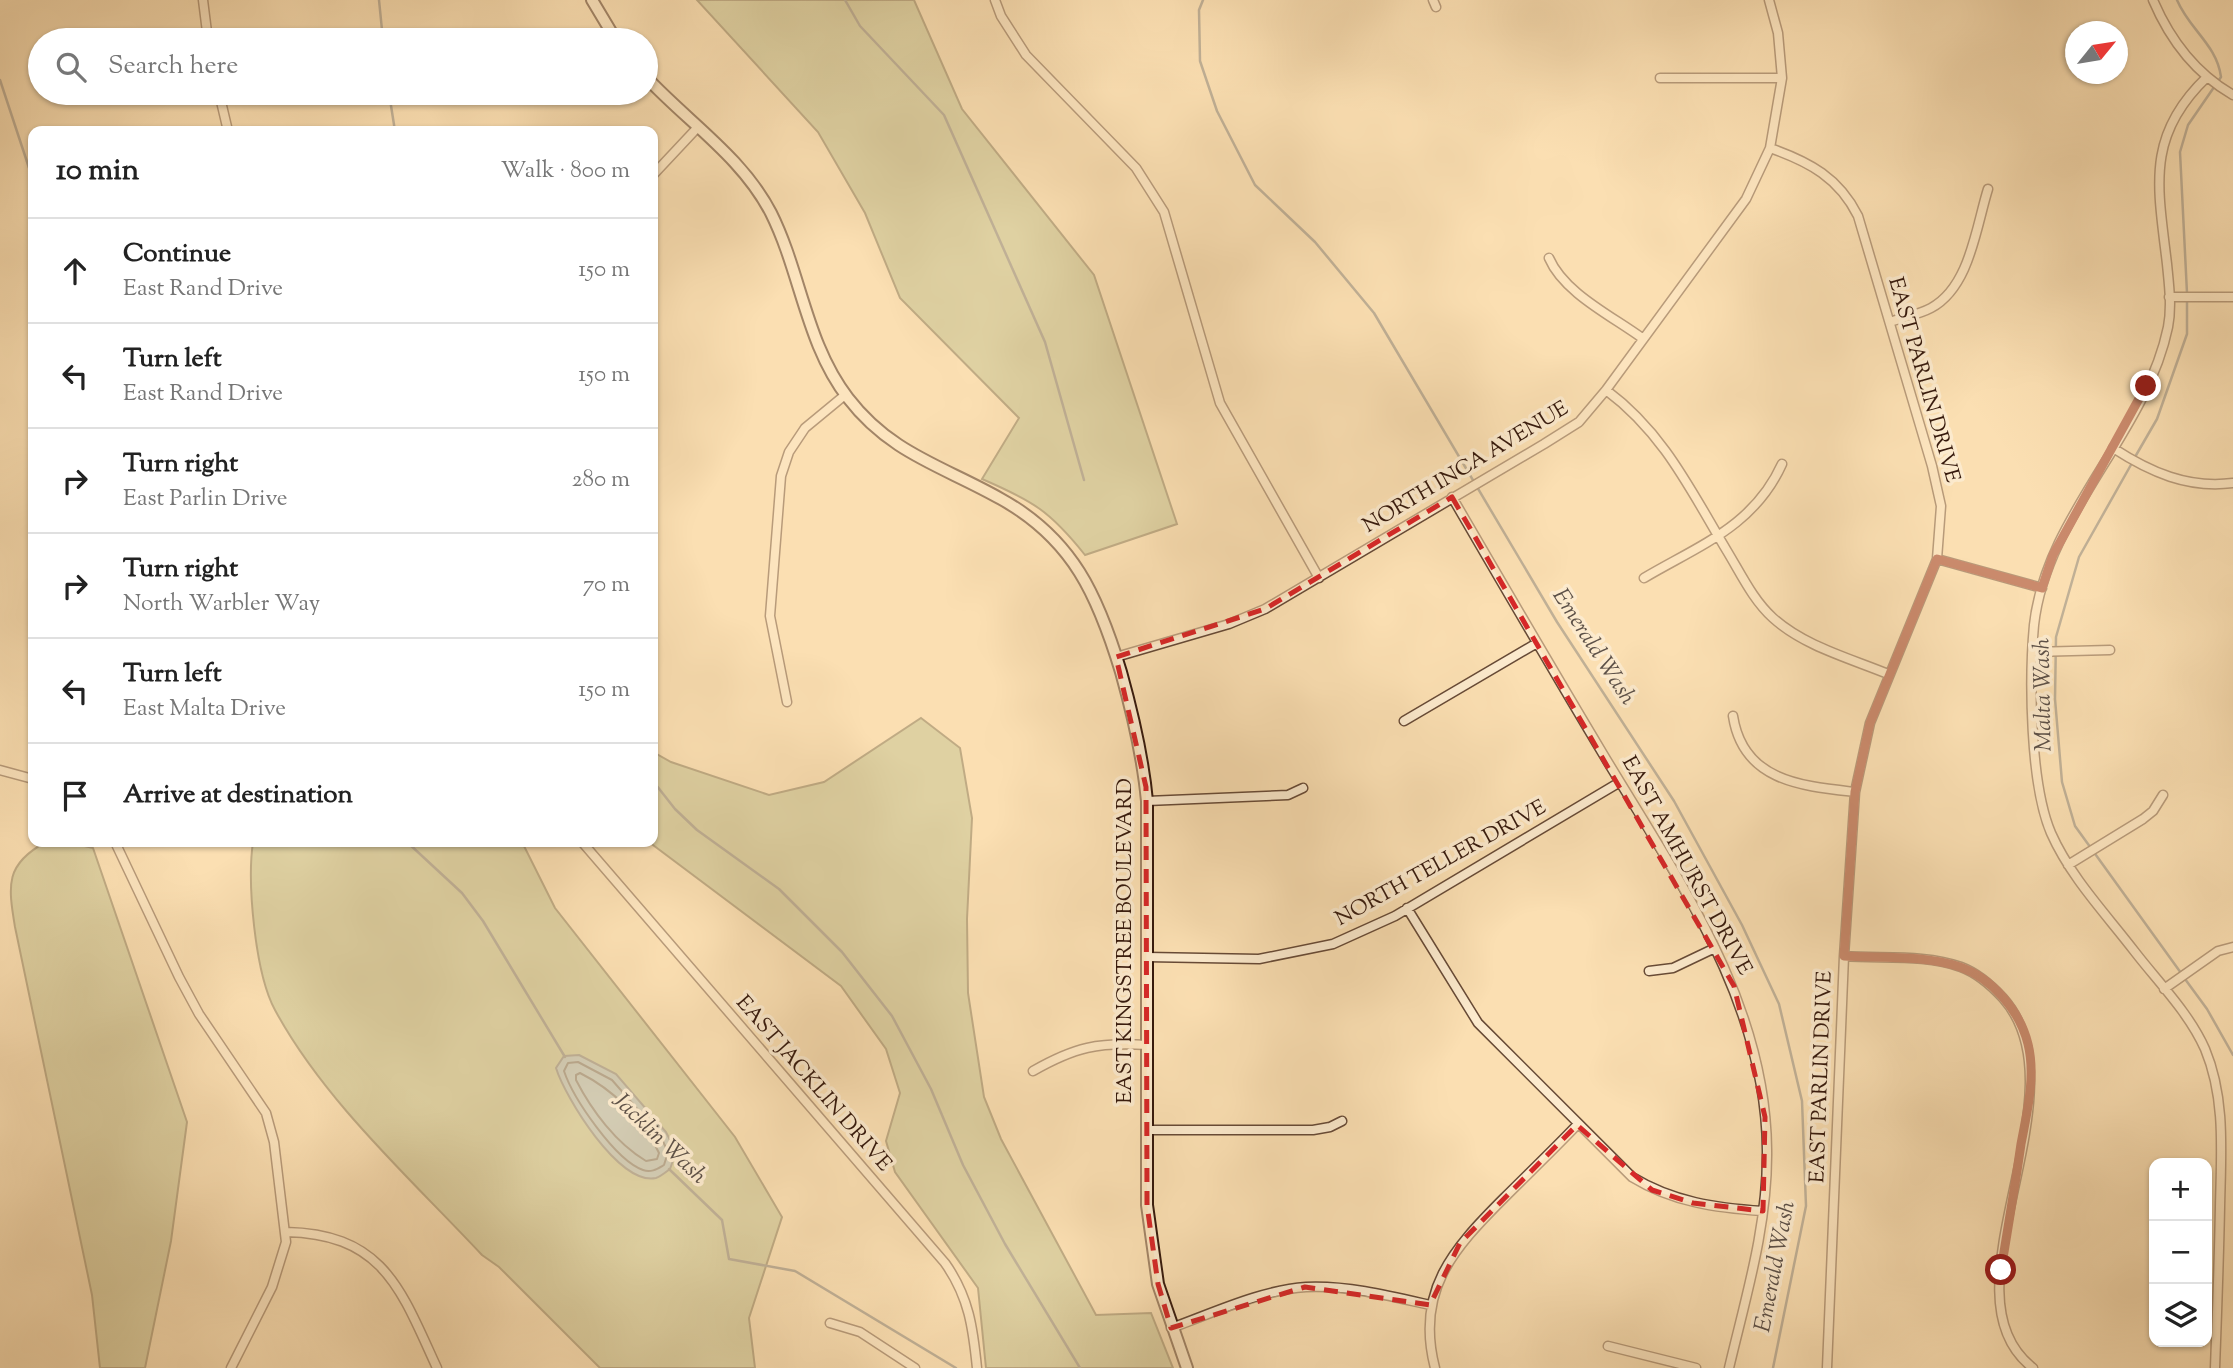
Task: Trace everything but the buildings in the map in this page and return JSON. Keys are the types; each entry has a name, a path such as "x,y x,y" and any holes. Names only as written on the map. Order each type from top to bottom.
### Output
{"street":[{"path":"203,0 206,28"},
{"path":"592,0 609,28"},
{"path":"995,0 1001,16 1026,55 1136,168 1164,212 1220,403 1319,578"},
{"name":"NORTH INCA AVENUE","path":"1116,657 1230,624 1265,609 1579,422 1606,390 1746,199 1770,148 1782,78 1778,33 1769,0"},
{"path":"2153,0 2174,42 2207,77 2233,95"},
{"path":"2207,77 2187,96 2173,117 2161,153 2158,190 2169,322 2160,356 2113,448 2053,555 2042,588 2034,627 2034,652 2038,786 2048,823 2068,865 2164,989 2204,1049 2217,1084 2220,1108 2215,1368"},
{"path":"1660,78 1782,78"},
{"name":"EAST KINGSTREE BOULEVARD","path":"658,89 743,170 770,212 819,348 845,395 864,418 896,446 1001,499 1047,532 1077,567 1092,591 1116,657 1139,741 1147,801 1146,1045 1150,1232 1158,1284 1187,1368"},
{"path":"222,105 227,126"},
{"path":"658,170 698,127"},
{"name":"EAST PARLIN DRIVE","path":"1770,148 1805,160 1835,182 1850,200 1858,216 1932,466 1941,506 1937,559 1870,723 1855,792 1844,956 1827,1368"},
{"path":"1890,322 1931,308 1954,288 1963,269 1987,188"},
{"path":"1549,258 1559,276 1642,338"},
{"path":"2169,297 2233,297"},
{"path":"1606,390 1634,411 1653,431 1759,603 1783,626 1811,642 1888,674"},
{"path":"787,702 770,616 780,476 789,452 805,428 845,395"},
{"path":"2113,448 2176,480 2207,485 2233,483"},
{"path":"1644,578 1718,535 1755,509 1773,485 1782,464"},
{"name":"EAST AMHURST DRIVE","path":"1452,498 1715,948 1742,1010 1761,1085 1768,1146 1762,1233 1729,1368"},
{"path":"1937,559 2042,588"},
{"path":"1404,721 1537,643"},
{"path":"2034,652 2110,650"},
{"path":"1733,716 1735,728 1747,754 1767,772 1788,782 1855,792"},
{"path":"0,770 28,778"},
{"name":"NORTH TELLER DRIVE","path":"1147,957 1259,959 1305,952 1357,936 1620,782"},
{"path":"1147,801 1288,795 1303,788"},
{"path":"2068,865 2154,811 2163,795"},
{"path":"117,847 187,993 266,1113 274,1142 286,1232 272,1287 231,1368"},
{"name":"EAST JACKLIN DRIVE","path":"586,847 945,1263 965,1295 971,1313 977,1368"},
{"path":"1408,908 1478,1023 1577,1125 1632,1177 1652,1189 1693,1203 1763,1211"},
{"path":"2164,989 2218,951 2233,947"},
{"path":"1649,971 1673,968 1715,948"},
{"path":"1844,956 1942,961 1963,968 1996,991 2022,1025 2029,1044 2031,1081 2001,1270 2000,1314 2013,1344 2034,1368"},
{"path":"1033,1071 1066,1053 1091,1045 1146,1045"},
{"path":"1147,1130 1313,1130 1330,1127 1342,1121"},
{"path":"1435,1368 1429,1337 1430,1305 1443,1271 1460,1243 1577,1125"},
{"path":"286,1232 320,1233 339,1238 378,1261 397,1284 437,1368"},
{"path":"1171,1328 1272,1294 1305,1287 1335,1287 1430,1305"},
{"path":"830,1323 860,1332 915,1368"},
{"path":"1608,1346 1696,1368"}],"highlighted area":[{"path":"1452,497 1734,986 1765,1117 1763,1211 1693,1203 1652,1190 1577,1125 1460,1243 1430,1305 1305,1287 1171,1328 1158,1284 1147,1205 1146,787 1116,657 1265,609"}],"green space":[{"path":"697,0 914,0 962,109 1094,275 1177,524 1085,555 1040,509 982,479 1019,418 900,298 865,213 818,132"},
{"path":"921,718 960,748 972,818 967,919 968,993 984,1097 1001,1139 1096,1315 1151,1313 1173,1368 986,1368 978,1288 895,1172 886,1141 900,1093 886,1049 841,986 656,847 658,847 658,755 671,762 769,795 824,782"},
{"path":"38,847 93,848 187,1122 171,1241 145,1368 100,1368 92,1295 11,899 12,877 16,867"},
{"path":"252,847 524,847 555,908 735,1137 782,1217 749,1318 755,1368 600,1368 499,1267 482,1255 344,1108 295,1044 275,1010 262,974 254,928"}],"water":[{"path":"579,1055 616,1074 666,1132 676,1152 670,1169 661,1176 641,1177 626,1168 610,1154 582,1118 556,1068 564,1056"}],"waterway":[{"path":"379,0 382,28"},
{"path":"845,0 860,26 944,115 1045,342 1084,480"},
{"name":"Emerald Wash","path":"1203,0 1199,10 1200,61 1217,111 1255,185 1315,242 1374,313 1557,622 1674,801 1742,925 1779,1004 1802,1101 1806,1206 1773,1368"},
{"name":"Malta Wash","path":"2177,0 2214,56 2221,77 2188,125 2180,152 2187,293"},
{"name":"Jacklin Wash","path":"0,80 28,165"},
{"path":"391,105 394,126"},
{"name":"Malta Wash","path":"2135,457 2157,419 2187,334 2187,300"},
{"name":"Malta Wash","path":"2132,463 2079,557 2056,637 2055,699 2062,782 2075,826 2181,973"},
{"path":"658,787 697,830 779,889 842,952 892,1016 931,1089 963,1165 1005,1244 1080,1368"},
{"name":"Jacklin Wash","path":"412,847 462,893 483,921 565,1057"},
{"name":"Malta Wash","path":"2185,979 2207,1009 2233,1055"},
{"name":"Jacklin Wash","path":"669,1169 722,1220 729,1259 795,1271 956,1368"}],"route":[{"path":"2001,1270 2029,1100 2029,1044 2022,1025 2009,1005 1980,977 1963,968 1942,961 1844,956 1855,792 1870,723 1937,559 2042,588 2053,555 2146,386"}]}
